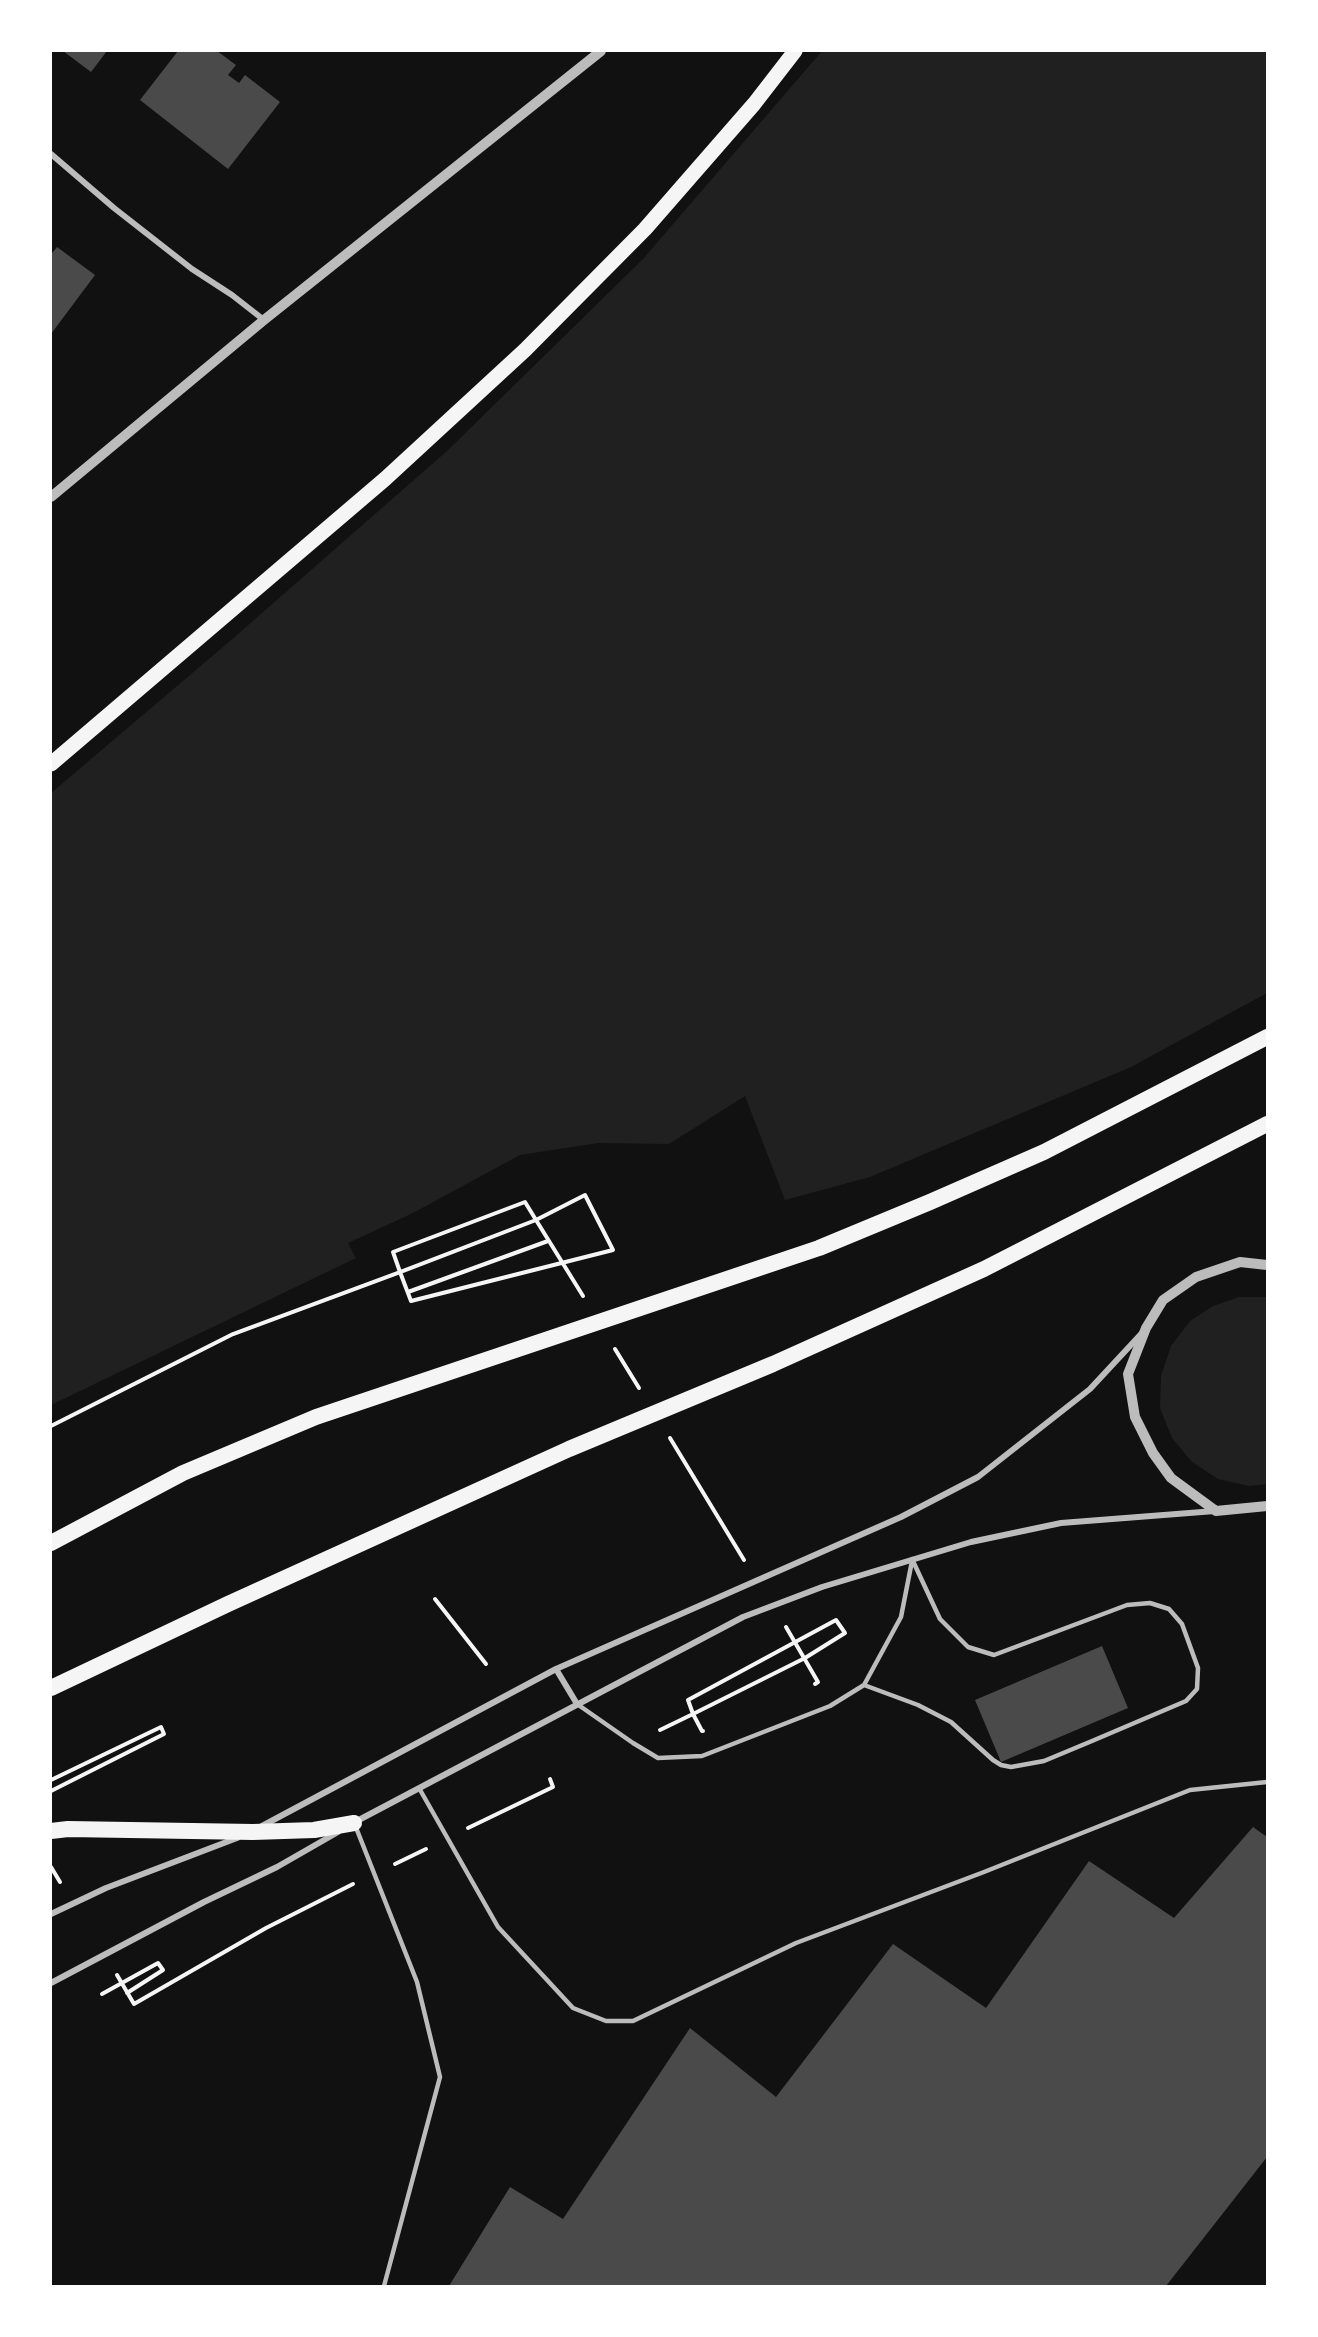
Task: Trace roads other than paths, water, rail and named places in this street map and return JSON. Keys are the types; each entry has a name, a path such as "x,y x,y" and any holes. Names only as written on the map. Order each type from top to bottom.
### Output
{"highway":[{"path":"51,1543 183,1473 316,1417 819,1248 930,1202 1044,1152 1267,1037"},
{"path":"51,1688 228,1604 569,1449 773,1364 984,1269 1267,1124"},
{"path":"51,1831 79,1829 253,1832 314,1830 354,1823"}],"main road":[{"path":"51,764 385,479 525,350 645,229 754,104 795,51"}],"street":[{"path":"51,497 264,320 601,51"},
{"path":"51,154 192,269 232,295 264,320"},
{"path":"1216,1511 1171,1478 1153,1453 1135,1417 1128,1374 1146,1328 1163,1300 1196,1277 1240,1262 1267,1265"},
{"path":"51,1914 106,1888 253,1832 556,1669 901,1517 978,1477 1090,1389 1146,1328"},
{"path":"51,1983 204,1902 277,1867 419,1788 744,1617 822,1587 970,1542 1061,1523 1267,1506"},
{"path":"556,1669 577,1704"}],"lane":[{"path":"864,1685 918,1705 951,1722 993,1760 1011,1767 1044,1761 1092,1741 1186,1701 1197,1689 1198,1668 1182,1624 1169,1609 1150,1603 1127,1605 994,1655 968,1647 940,1619 912,1558"},
{"path":"577,1704 658,1758 702,1756 830,1706 864,1685 901,1617 912,1558"},
{"path":"419,1788 498,1927 573,2008 606,2021 633,2021 796,1942 984,1872 1190,1790 1267,1782"},
{"path":"354,1823 417,1982 440,2078 384,2286"}]}
